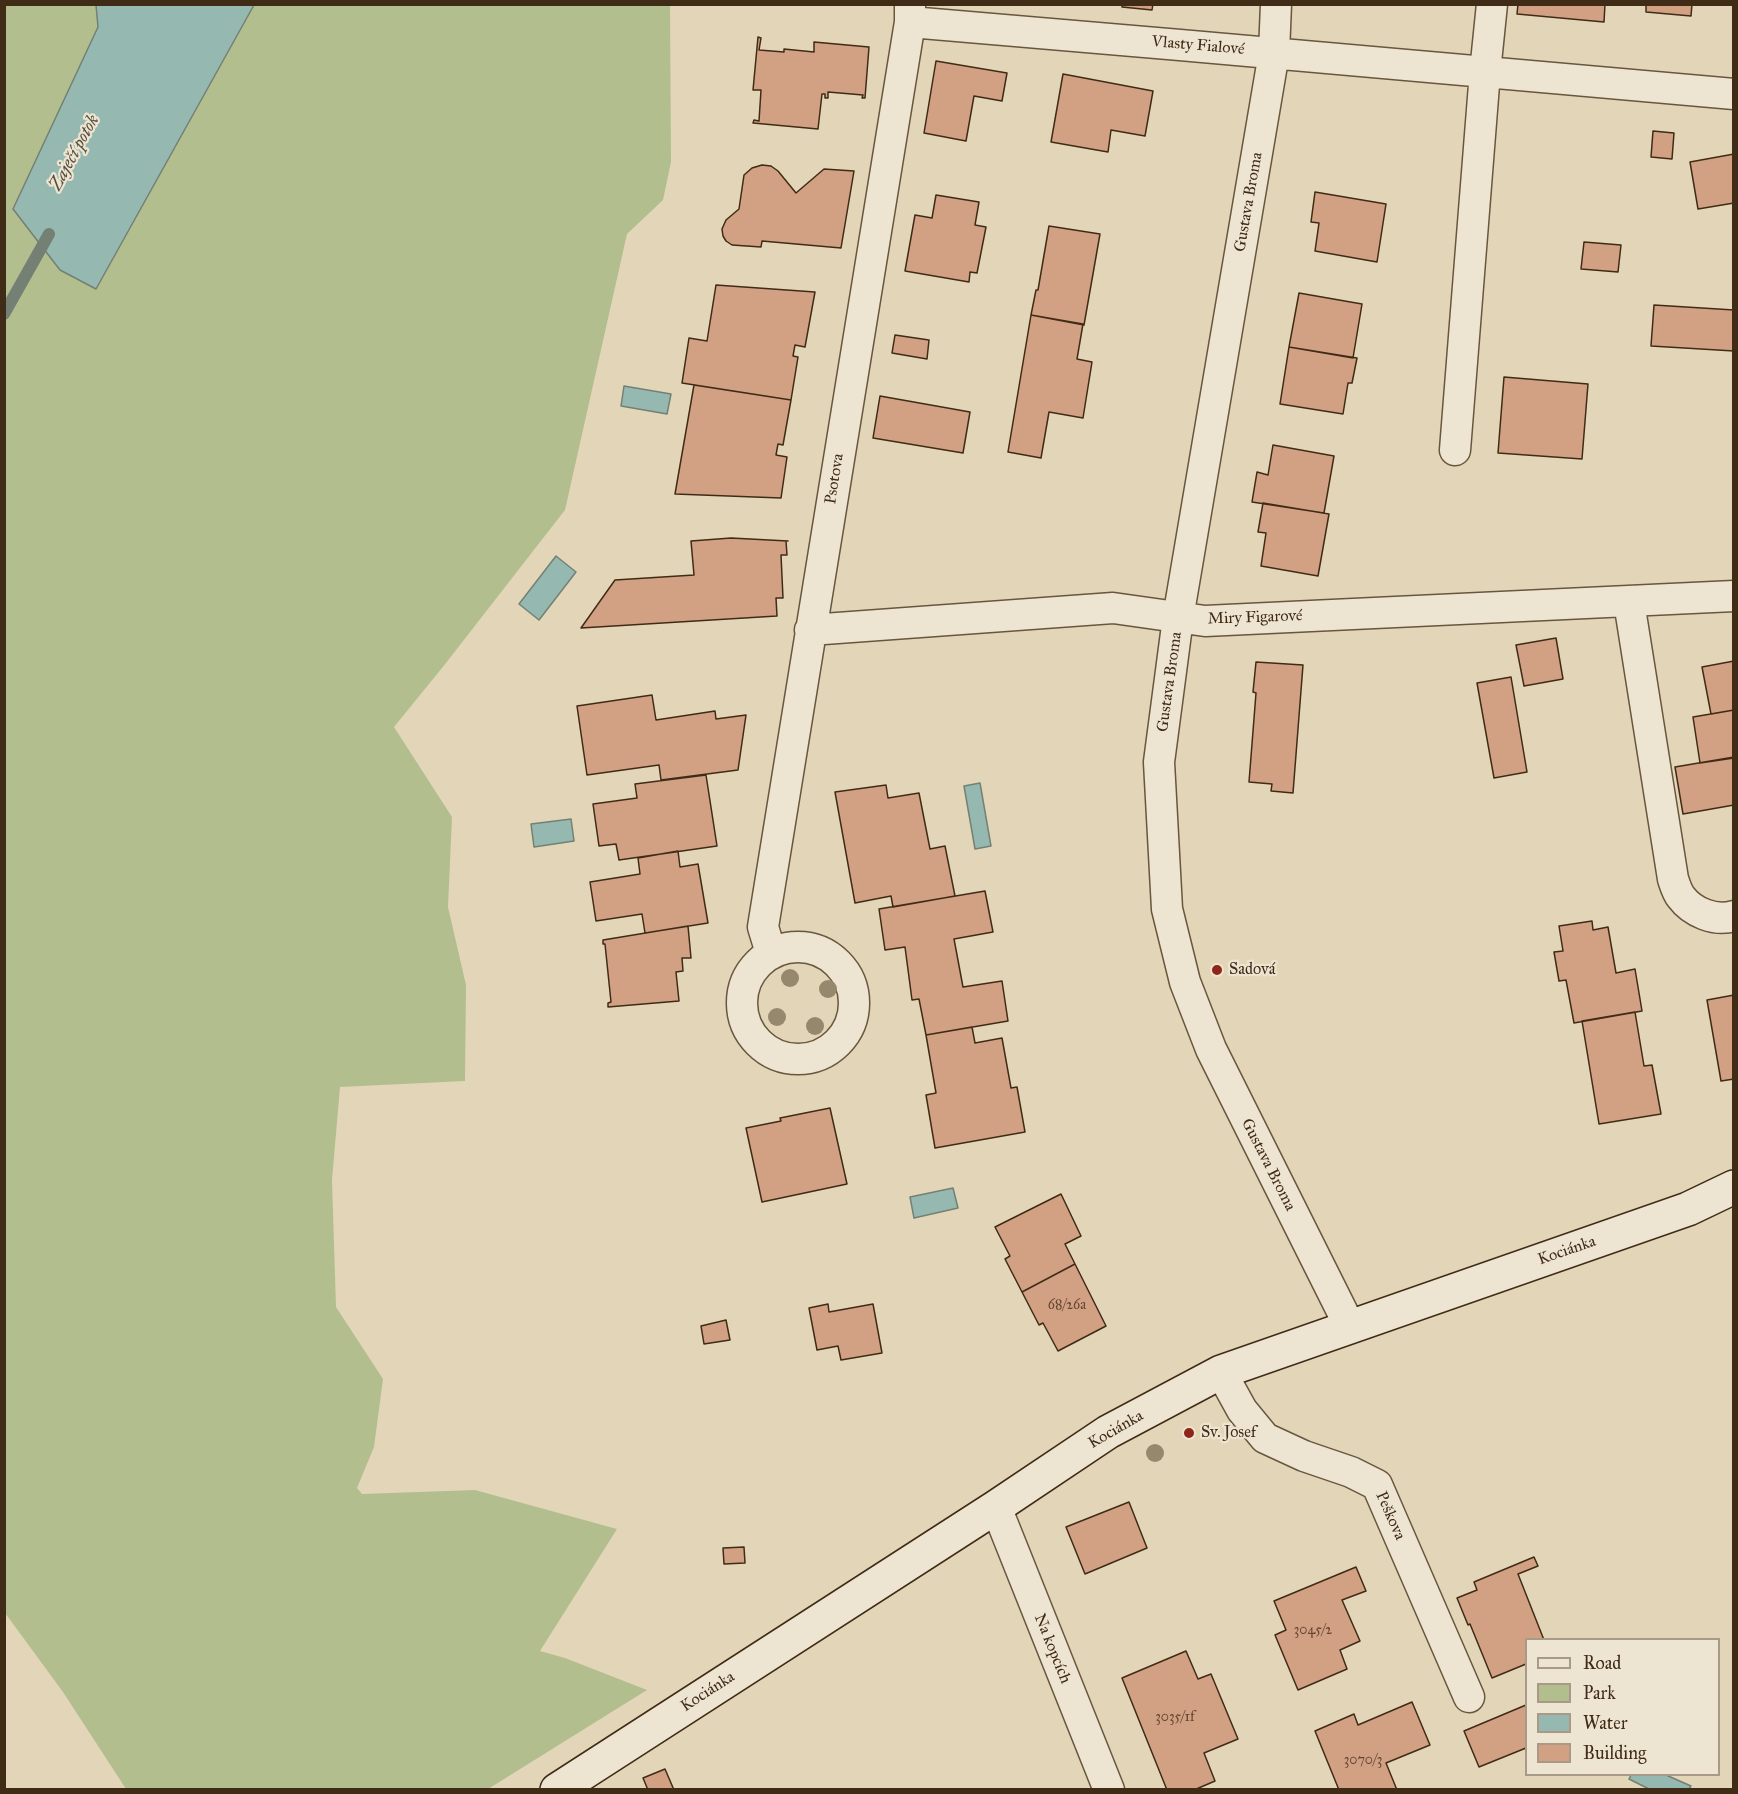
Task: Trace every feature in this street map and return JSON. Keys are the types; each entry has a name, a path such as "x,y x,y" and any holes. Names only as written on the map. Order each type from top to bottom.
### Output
{"street":[{"name":"Gustava Broma","path":"1276,4 1274,53 1178,618 1159,762 1167,909 1185,982 1211,1049 1350,1327"},
{"path":"1455,450 1492,4"},
{"name":"Vlasty Fialové","path":"910,13 1274,53 1734,94"},
{"name":"Psotova","path":"771,953 763,927 910,13"},
{"name":"Miry Figarové","path":"810,630 1113,609 1205,621 1734,596"},
{"path":"1629,602 1673,879 1681,897 1695,909 1707,915 1726,918 1734,916"},
{"name":"Kociánka","path":"557,1790 996,1507 1108,1432 1221,1372 1688,1209 1734,1186"},
{"name":"Peškova","path":"1221,1372 1242,1410 1265,1438 1304,1456 1351,1472 1377,1485 1469,1697"},
{"name":"Na kopcích","path":"996,1507 1109,1790"}],"green space":[{"path":"4,5 670,5 671,162 663,200 627,234 565,510 394,727 452,817 448,907 466,985 465,1081 340,1087 332,1180 336,1307 383,1379 374,1447 357,1488 362,1494 475,1490 617,1529 540,1651 565,1658 647,1690 488,1789 126,1789 63,1692 5,1613"}],"water":[{"path":"96,5 254,5 96,289 60,270 13,209 98,27"},
{"path":"624,386 671,394 667,414 621,406"},
{"path":"556,556 576,572 539,620 519,604"},
{"path":"980,783 991,846 975,849 964,786"},
{"path":"571,819 574,841 534,847 531,824"},
{"path":"953,1188 958,1208 914,1218 910,1197"},
{"path":"1630,1776 1668,1776 1691,1786 1689,1789 1649,1789 1629,1779"}],"building":[{"path":"1123,4 1153,4 1152,10 1122,7"},
{"path":"1518,4 1605,4 1604,22 1517,14"},
{"path":"1646,4 1692,4 1691,16 1646,12"},
{"path":"758,37 761,38 759,50 784,52 784,49 814,52 814,42 869,47 865,98 862,98 863,95 828,92 828,98 825,98 825,94 822,94 818,129 753,123 754,120 759,121 761,90 753,90"},
{"path":"936,61 1007,73 1002,101 974,96 966,141 924,133"},
{"path":"1063,74 1153,91 1145,136 1111,130 1108,152 1051,142"},
{"path":"1653,131 1674,133 1672,159 1651,157"},
{"path":"1734,154 1734,203 1698,209 1690,162"},
{"path":"762,165 771,166 778,171 796,193 824,169 854,171 841,248 762,241 761,247 732,245 726,241 722,229 726,220 739,209 744,175 752,168"},
{"path":"1315,192 1386,204 1377,262 1315,251 1319,223 1311,222"},
{"path":"936,195 979,202 975,225 986,227 977,273 970,272 969,282 905,271 915,215 932,218"},
{"path":"1049,226 1100,234 1084,325 1031,315 1036,290 1038,290"},
{"path":"1584,242 1621,245 1618,272 1581,269"},
{"path":"716,285 815,292 805,347 795,345 793,356 798,357 791,400 682,383 689,338 707,341"},
{"path":"1299,293 1362,304 1353,358 1289,347"},
{"path":"1654,305 1734,310 1734,351 1651,346"},
{"path":"1031,315 1083,324 1077,359 1092,362 1083,418 1049,412 1041,458 1008,452"},
{"path":"895,335 929,340 927,359 892,353"},
{"path":"1289,347 1357,358 1352,383 1348,383 1343,414 1280,404"},
{"path":"1504,377 1588,384 1582,459 1498,453"},
{"path":"694,385 791,400 783,445 778,444 776,455 787,457 781,498 675,494"},
{"path":"880,396 970,412 963,453 873,438"},
{"path":"1273,445 1334,456 1324,513 1252,502 1257,472 1268,475"},
{"path":"1263,503 1329,514 1318,576 1261,566 1266,533 1258,532"},
{"path":"731,538 788,541 786,541 787,555 781,555 783,598 776,598 777,616 581,628 615,580 694,575 691,541"},
{"path":"1556,638 1563,679 1524,686 1516,645"},
{"path":"1734,661 1734,710 1711,714 1702,667"},
{"path":"1256,662 1303,665 1293,793 1271,791 1272,784 1249,782 1256,693 1253,692"},
{"path":"1511,677 1527,772 1494,778 1477,683"},
{"path":"652,695 656,720 715,711 716,719 746,715 738,770 661,780 659,765 587,775 577,706"},
{"path":"1734,710 1734,758 1700,763 1693,717"},
{"path":"1734,757 1734,805 1683,814 1675,767"},
{"path":"706,775 717,846 619,860 616,844 599,846 593,804 637,798 635,784"},
{"path":"886,785 888,798 919,793 930,849 945,846 955,896 893,907 891,896 855,903 835,792"},
{"path":"678,851 680,867 698,864 708,923 645,933 642,914 596,921 590,882 640,874 638,858"},
{"path":"985,891 993,932 954,939 963,987 1002,981 1008,1021 926,1035 919,999 912,1000 905,947 885,950 879,909"},
{"path":"1592,921 1593,930 1608,927 1616,973 1635,969 1642,1011 1574,1023 1566,980 1559,981 1554,952 1563,951 1559,926"},
{"path":"688,926 691,958 682,958 683,971 676,972 679,1001 608,1007 608,1003 611,1002 603,940"},
{"path":"1734,995 1734,1079 1721,1081 1707,1000"},
{"path":"1635,1012 1644,1066 1652,1065 1661,1114 1599,1124 1582,1021"},
{"path":"972,1027 975,1043 1002,1038 1011,1088 1017,1087 1025,1132 935,1148 926,1095 936,1093 926,1035"},
{"path":"830,1108 847,1184 762,1202 746,1128 781,1121 780,1118"},
{"path":"1061,1194 1081,1236 1065,1244 1075,1264 1022,1292 1005,1259 1010,1256 995,1227"},
{"path":"1075,1264 1106,1326 1058,1351 1043,1323 1039,1325 1022,1292"},
{"path":"828,1304 829,1312 873,1304 882,1353 841,1360 838,1346 817,1350 809,1308"},
{"path":"726,1320 730,1340 704,1344 701,1326"},
{"path":"1129,1502 1147,1548 1085,1574 1066,1527"},
{"path":"744,1547 745,1563 724,1564 723,1548"},
{"path":"1534,1557 1538,1566 1518,1574 1543,1638 1525,1638 1525,1664 1492,1678 1457,1598 1477,1590 1474,1582"},
{"path":"1356,1567 1366,1591 1342,1600 1360,1641 1340,1650 1347,1669 1298,1690 1275,1635 1286,1630 1274,1601"},
{"path":"1186,1651 1198,1679 1211,1674 1238,1739 1204,1753 1215,1781 1194,1790 1167,1790 1122,1678"},
{"path":"1412,1702 1430,1745 1386,1763 1397,1790 1339,1790 1315,1731 1354,1714 1358,1725"},
{"path":"1525,1705 1525,1748 1479,1767 1464,1731"},
{"path":"665,1769 674,1790 648,1790 643,1778"}],"waterway":[{"name":"Zaječí potok","path":"4,314 49,234"}],"place":[{"name":"Sadová","path":"1217,970"},
{"name":"Sv. Josef","path":"1189,1433"}]}
